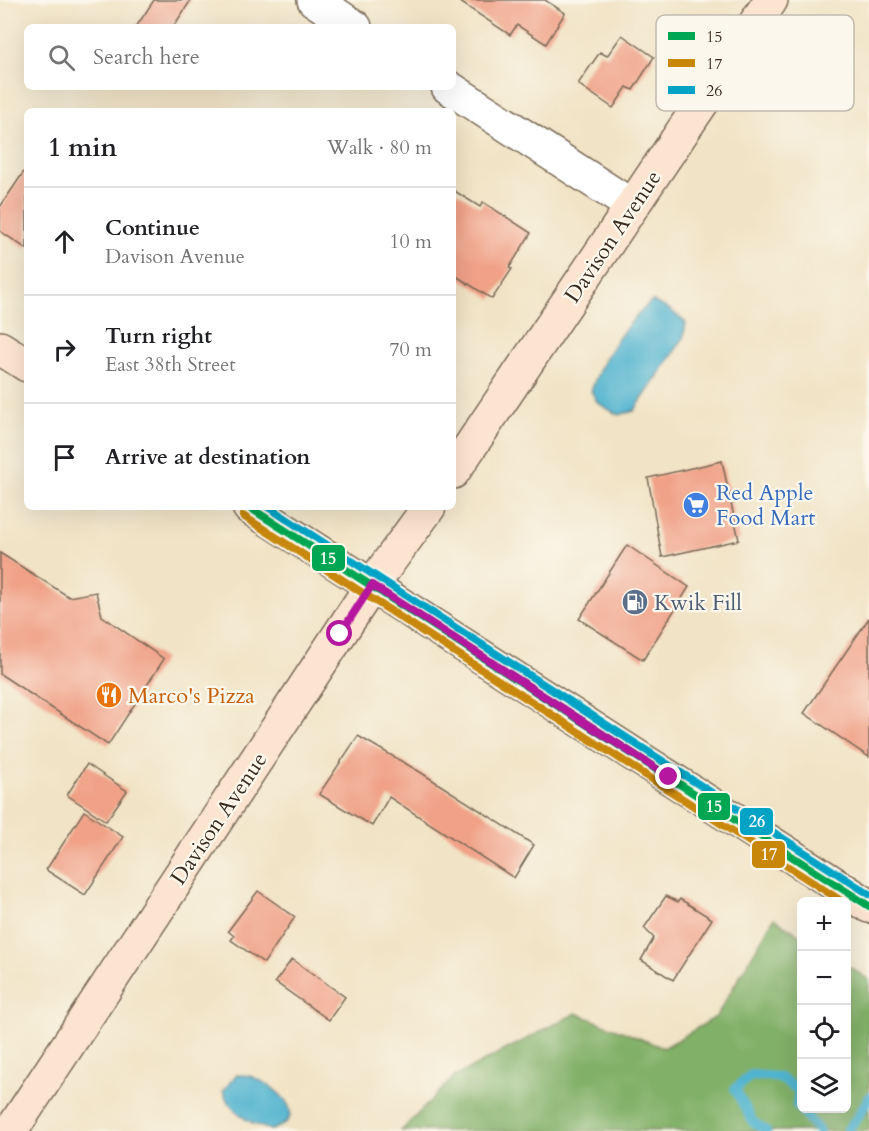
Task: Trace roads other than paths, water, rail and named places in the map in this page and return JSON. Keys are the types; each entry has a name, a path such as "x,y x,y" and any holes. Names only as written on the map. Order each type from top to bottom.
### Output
{"street":[{"path":"314,0 350,24"},
{"name":"Davison Avenue","path":"761,15 771,0"},
{"path":"453,90 632,206"},
{"name":"Davison Avenue","path":"456,468 696,111"},
{"path":"0,348 24,363"},
{"path":"254,510 869,906"},
{"name":"Davison Avenue","path":"11,1131 372,585 427,510"}],"water":[{"path":"652,301 670,310 686,323 683,339 634,411 618,415 598,403 591,391 608,353 632,321"},
{"path":"236,1075 250,1076 259,1080 286,1101 290,1109 290,1117 284,1124 271,1130 248,1121 230,1105 223,1091"}],"waterway":[{"path":"766,1131 753,1122 735,1089 751,1075 778,1077 799,1090 797,1105 819,1131"},
{"path":"847,1131 869,1097"}],"place":[{"name":"Red Apple Food Mart","path":"696,505"},
{"name":"Kwik Fill","path":"635,602"},
{"name":"Marco's Pizza","path":"109,695"}]}
